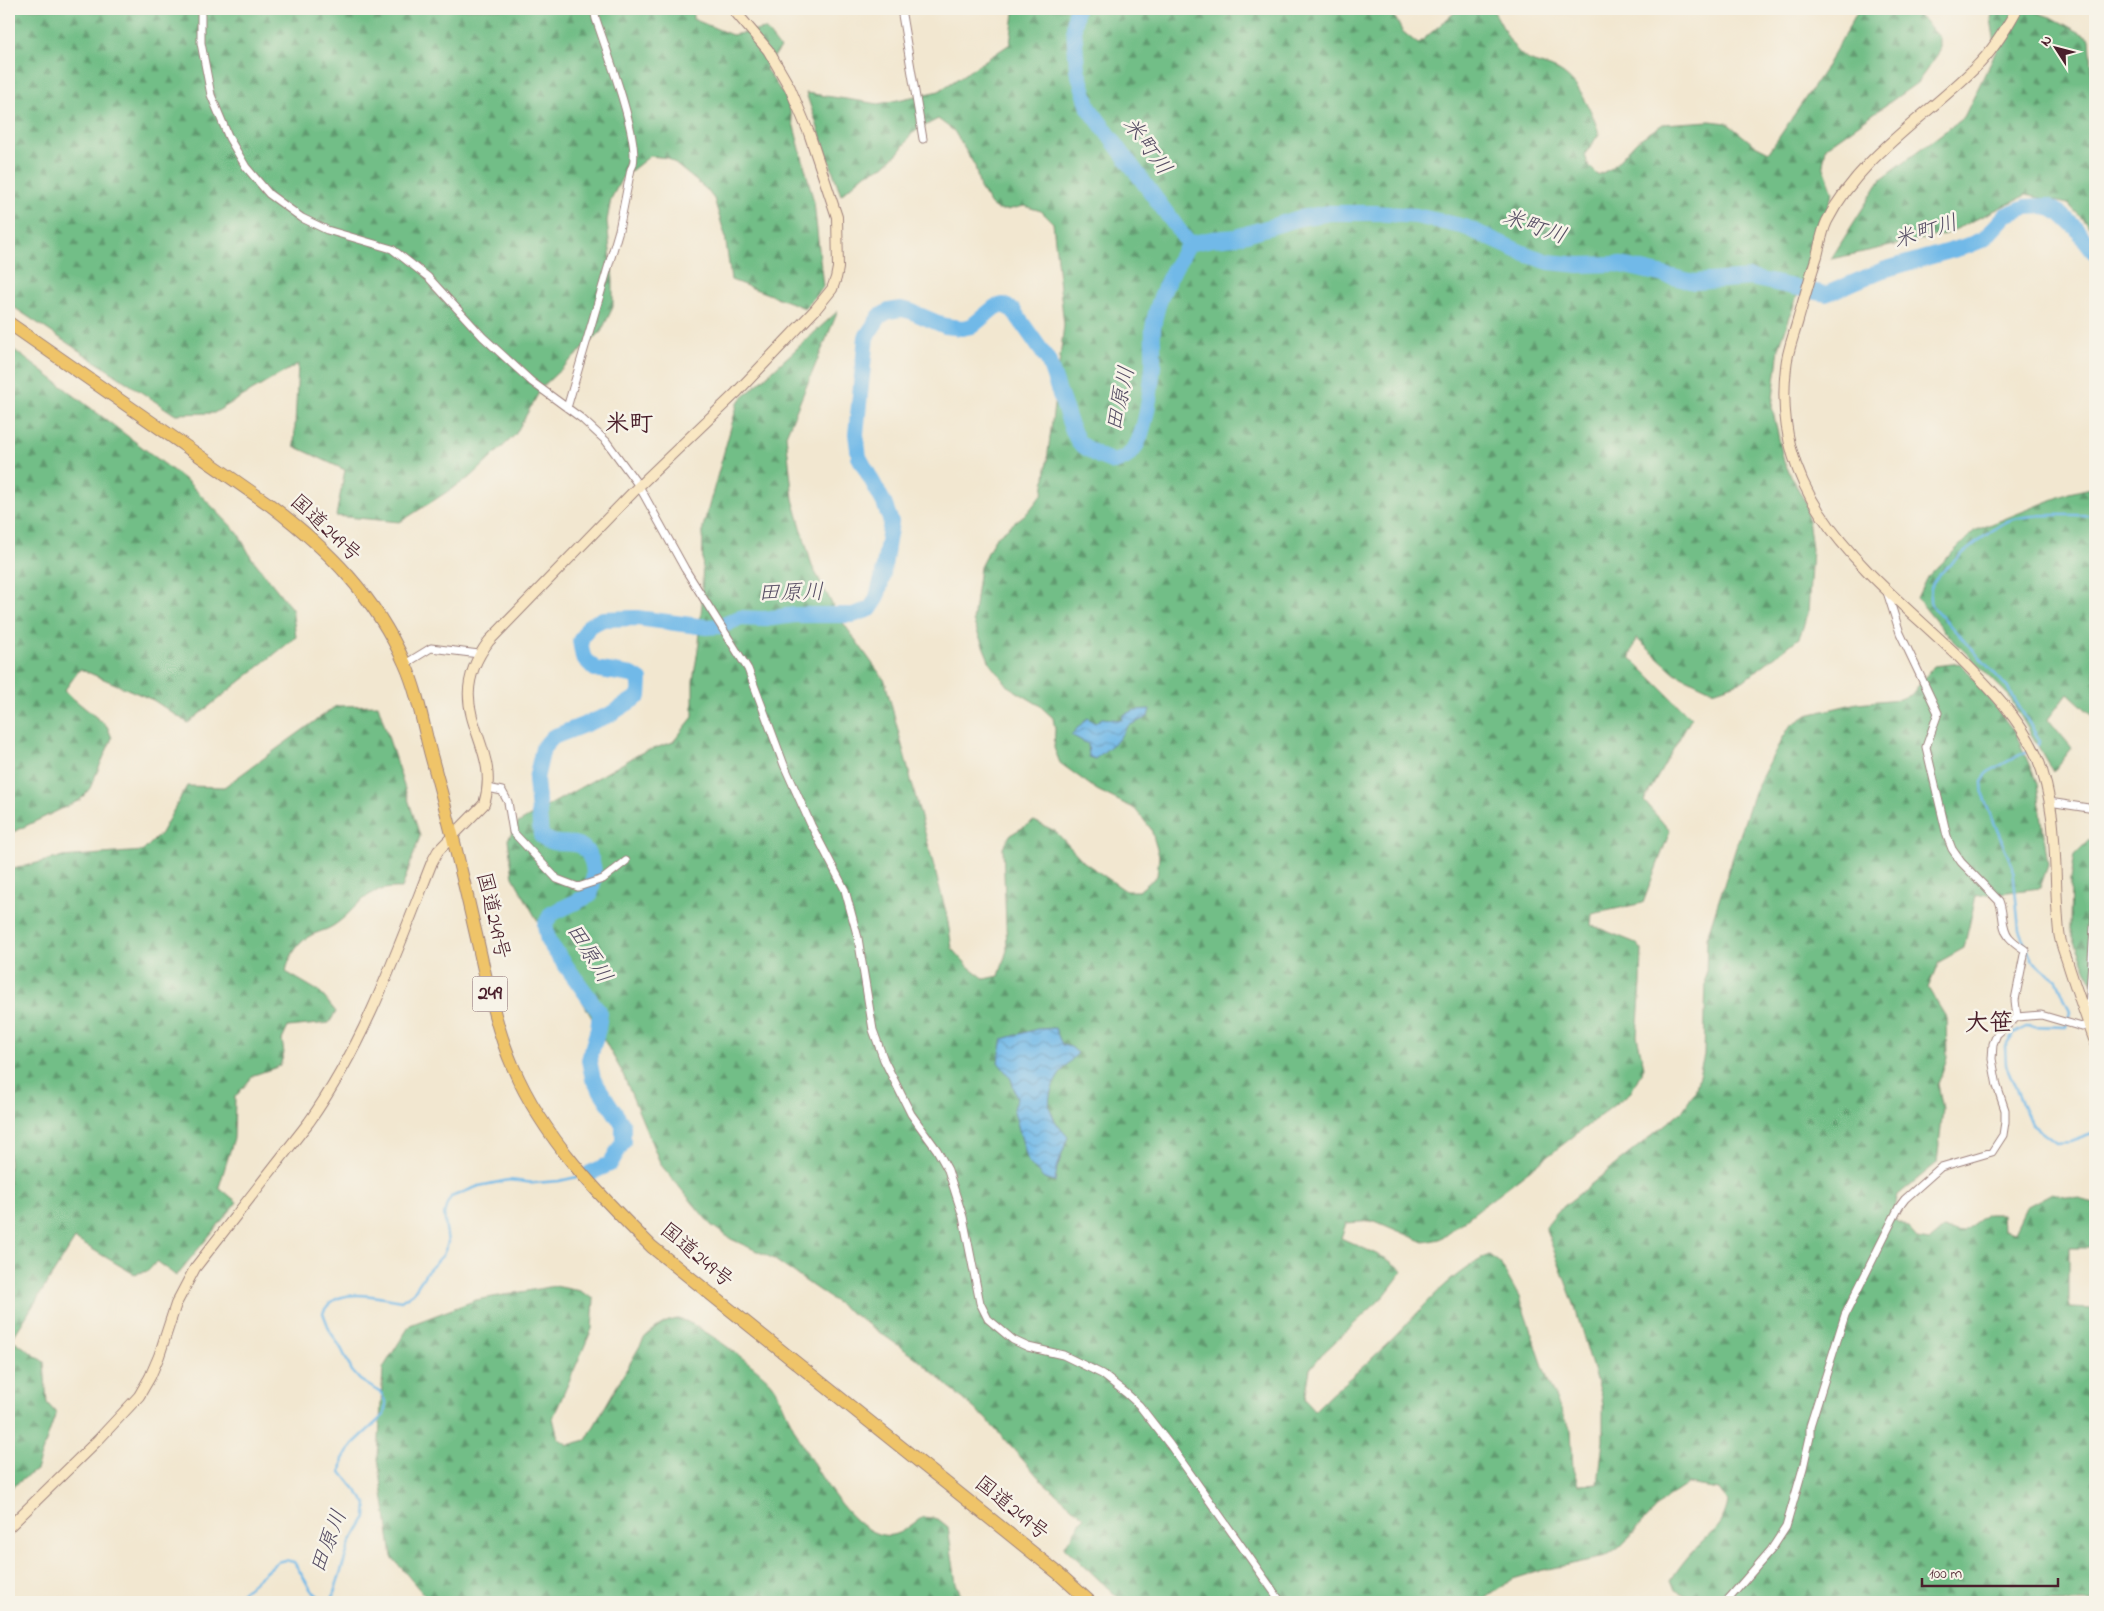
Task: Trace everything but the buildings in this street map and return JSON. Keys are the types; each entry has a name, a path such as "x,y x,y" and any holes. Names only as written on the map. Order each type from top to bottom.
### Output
{"highway":[{"name":"国道249号","path":"9,323 262,499 309,535 337,562 364,595 387,630 405,664 415,692 453,837 498,1030 513,1068 534,1108 564,1154 602,1198 659,1253 1058,1573 1090,1602"}],"street":[{"path":"201,9 201,43 211,95 228,138 246,167 269,194 302,218 327,230 392,249 428,277 483,337 532,382 606,440 639,486 685,569 748,669 784,765 811,825 845,890 858,938 873,1030 884,1060 911,1114 937,1150 948,1170 963,1217 980,1303 988,1319 1013,1340 1028,1347 1064,1355 1102,1374 1126,1392 1139,1405 1170,1445 1281,1602"},
{"path":"567,408 619,230 634,166 634,141 594,9"},
{"path":"9,1527 98,1440 139,1396 150,1377 176,1304 195,1268 309,1122 338,1078 371,1014 432,862 438,851 484,804 489,772 472,721 468,701 471,674 479,654 500,629 639,486 736,393 809,316 832,288 838,268 837,217 809,133 790,88 768,50 733,9"},
{"path":"901,9 922,139"},
{"path":"2017,9 1999,38 1977,67 1857,175 1837,202 1825,225 1786,366 1785,394 1788,441 1795,466 1808,496 1835,535 1887,592 1907,607 2004,704 2023,731 2037,758 2053,825 2059,936 2085,1026 2095,1042"},
{"path":"1887,592 1906,648 1938,713 1926,747 1941,812 1952,849 1961,862 1999,902 2002,909 2005,931 2009,937 2025,950 2016,1000 2017,1017"},
{"path":"405,664 431,648 479,654"},
{"path":"488,788 502,791 508,802 513,832 524,846 557,879 578,887 604,879 626,861"},
{"path":"2049,802 2095,810"},
{"path":"2085,1026 2095,911"},
{"path":"1726,1602 1771,1550 1786,1527 1803,1468 1810,1437 1810,1426 1845,1315 1899,1207 1905,1199 1941,1167 1992,1152 2003,1135 2005,1110 1997,1086 1992,1059 1993,1044 1997,1034 2017,1017 2041,1015 2085,1026"}],"green space":[{"path":"9,9 693,9 693,19 732,35 765,29 780,48 766,69 787,100 814,202 823,287 805,308 731,280 725,235 714,199 706,189 668,158 650,156 622,178 611,199 607,221 613,280 613,307 601,332 542,387 515,435 472,476 400,522 336,516 345,470 294,446 298,364 214,413 174,414 9,304"},
{"path":"1021,9 1385,9 1396,19 1402,31 1418,44 1455,12 1464,9 1492,9 1511,43 1521,54 1531,61 1553,68 1565,75 1572,81 1584,98 1599,134 1585,154 1588,165 1598,175 1612,168 1637,141 1663,124 1710,121 1727,123 1753,144 1769,152 1825,69 1859,9 1909,9 1925,21 1940,38 1940,51 1917,83 1826,147 1823,165 1833,192 1779,348 1772,407 1784,462 1806,504 1812,549 1808,614 1799,638 1743,681 1713,691 1675,673 1636,638 1630,657 1691,718 1644,801 1670,831 1643,903 1592,914 1591,925 1636,943 1642,950 1637,1036 1644,1067 1631,1092 1440,1239 1424,1242 1375,1221 1346,1223 1341,1238 1387,1259 1403,1271 1384,1296 1322,1354 1310,1369 1305,1399 1315,1410 1375,1356 1432,1297 1458,1274 1489,1255 1500,1263 1519,1297 1551,1389 1571,1430 1573,1469 1578,1485 1598,1484 1603,1441 1603,1404 1574,1304 1545,1227 1558,1211 1683,1110 1695,1092 1704,1055 1707,937 1754,792 1790,726 1807,715 1857,703 1899,699 1911,695 1934,666 1961,663 2016,734 2037,783 2048,865 2040,888 1976,896 1964,948 1939,962 1928,988 1946,1017 1947,1058 1938,1084 1943,1109 1937,1163 1898,1195 1893,1218 1908,1228 1917,1238 1930,1240 1943,1229 1962,1232 1987,1214 2002,1214 2003,1229 2014,1232 2026,1207 2052,1193 2095,1203 2095,1248 2069,1248 2069,1308 2095,1309 2095,1602 1699,1602 1675,1590 1671,1580 1689,1555 1719,1525 1728,1502 1719,1489 1688,1484 1667,1498 1620,1547 1606,1557 1543,1570 1513,1579 1483,1602 1123,1602 1064,1547 1084,1517 1042,1481 985,1418 915,1357 772,1258 731,1239 711,1225 661,1165 622,1072 513,877 508,839 518,823 641,753 673,742 693,717 693,681 699,643 702,601 703,527 738,402 838,311 786,435 793,499 812,566 839,617 885,681 947,916 952,948 969,967 985,979 999,976 1007,950 1003,848 1010,835 1034,821 1055,831 1084,862 1126,891 1139,891 1157,876 1159,856 1151,829 1135,809 1097,790 1060,763 1054,748 1055,729 1053,718 1039,705 1009,687 990,663 973,621 980,567 995,538 1028,512 1043,493 1064,325 1053,223 1041,211 1024,206 998,210 991,205 980,188 975,166 954,131 938,119 913,132 899,152 884,166 865,174 841,195 806,93 879,104 939,91 1010,44 1014,13"},
{"path":"1993,9 2027,9 2053,18 2090,38 2093,85 2095,84 2095,232 2068,204 2026,195 1946,234 1831,259 1881,179 1964,117 1996,51 1991,19"},
{"path":"9,346 188,482 238,533 251,557 292,609 296,637 188,723 153,700 80,669 64,691 107,726 112,738 90,788 80,800 9,834"},
{"path":"2095,487 2095,714 2093,716 2068,693 2048,719 2072,748 2053,772 2009,696 1943,630 1917,598 1926,579 1974,531 2069,493"},
{"path":"378,705 420,836 402,888 389,888 370,895 333,926 308,937 293,953 286,972 320,992 336,1012 329,1023 288,1027 282,1040 284,1053 280,1066 254,1075 235,1097 234,1138 219,1187 237,1202 176,1276 157,1261 148,1271 134,1274 75,1239 12,1339 44,1362 47,1403 56,1413 36,1470 9,1489 9,870 61,857 143,851 161,833 187,786 224,787 336,706"},
{"path":"2089,840 2095,847 2095,991 2070,929 2071,879 2075,854"},
{"path":"555,1286 580,1291 594,1299 592,1329 553,1418 558,1438 568,1445 586,1440 645,1337 669,1321 678,1319 686,1321 726,1346 771,1383 816,1469 841,1505 855,1519 869,1530 883,1535 900,1532 923,1517 938,1519 948,1527 956,1583 964,1602 430,1602 392,1557 378,1458 383,1368 410,1325 476,1300"}],"water":[{"path":"1150,709 1148,717 1128,726 1117,741 1095,759 1089,757 1088,744 1071,735 1087,718 1095,723 1102,718 1122,720 1123,715 1135,710"},
{"path":"1055,1028 1062,1045 1071,1047 1078,1053 1061,1073 1052,1089 1050,1097 1053,1117 1068,1137 1057,1168 1055,1182 1044,1179 1028,1162 1013,1108 1017,1099 1011,1079 998,1062 1003,1039 1037,1029"}],"waterway":[{"name":"米町川","path":"1076,9 1074,28 1077,69 1089,108 1189,244"},
{"name":"米町川","path":"1189,244 1212,239 1236,237 1300,218 1330,213 1374,213 1416,216 1465,227 1525,254 1549,262 1579,265 1617,264 1694,282 1751,278 1826,294 1883,270 1967,246 1984,239 2006,215 2025,207 2047,206 2061,214 2076,228 2095,253"},
{"name":"田原川","path":"590,1173 610,1164 623,1142 623,1125 593,1079 589,1060 598,1029 600,1013 548,941 545,925 551,914 590,895 594,871 590,857 580,846 554,842 547,840 541,835 536,779 543,748 553,737 609,715 639,696 640,680 632,675 595,669 583,657 580,641 589,626 603,619 637,618 706,627 722,626 739,618 764,619 795,615 853,615 870,609 876,600 882,579 891,522 884,503 859,457 856,434 866,337 880,316 889,311 901,309 910,311 945,326 962,328 972,326 995,307 1003,305 1013,310 1048,360 1072,429 1079,443 1099,456 1114,462 1125,458 1136,446 1147,412 1153,366 1153,328 1158,305 1172,273 1189,244"},
{"path":"2038,745 2040,741 2007,687 1931,605 1931,589 1938,577 1957,558 2004,523 2042,515 2095,515"},
{"path":"2029,750 1988,772 1982,782 1983,796 2013,868 2019,930 2032,960 2057,980 2070,1012 2066,1027 2028,1026 2014,1033 2005,1046 2006,1065 2031,1124 2056,1143 2070,1142 2095,1133"},
{"name":"田原川","path":"331,1602 350,1543 366,1517 367,1504 341,1472 343,1459 353,1444 384,1415 386,1403 381,1393 360,1380 352,1371 330,1331 323,1313 329,1304 347,1296 369,1296 401,1301 413,1293 426,1273 443,1255 448,1243 444,1214 451,1197 479,1186 509,1180 534,1183 577,1177"},
{"name":"田原川","path":"231,1602 277,1562 285,1560 294,1562 311,1590 325,1602"}],"district":[{"name":"米町","path":"629,425"},
{"name":"大笹","path":"1989,1024"}]}
